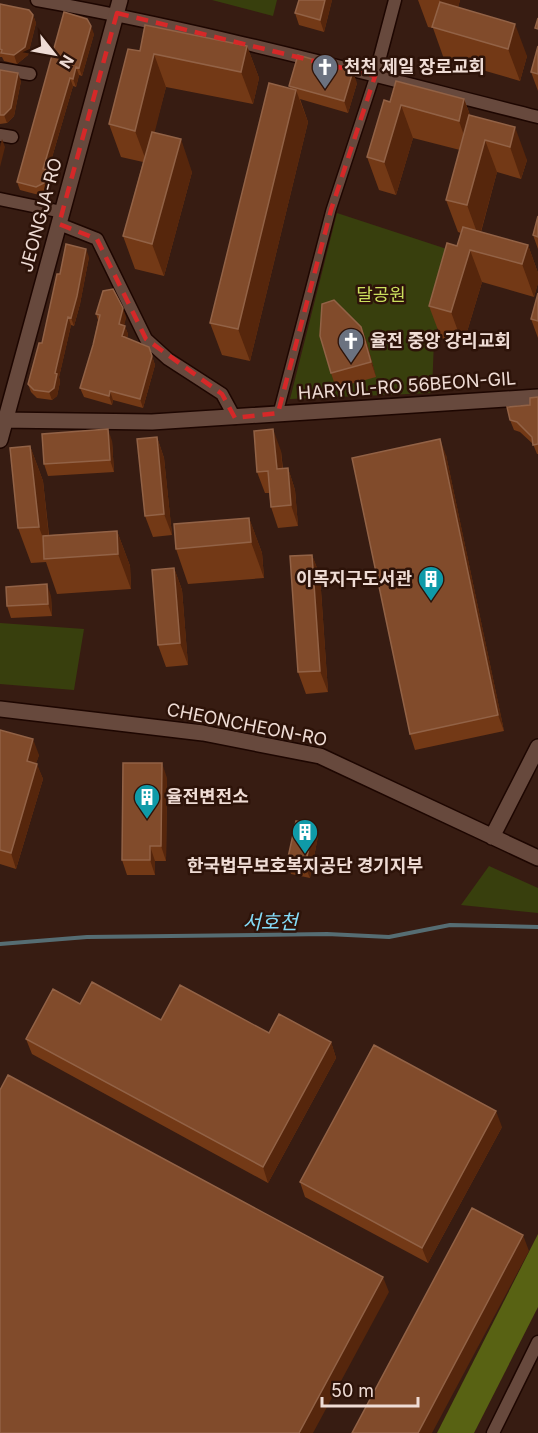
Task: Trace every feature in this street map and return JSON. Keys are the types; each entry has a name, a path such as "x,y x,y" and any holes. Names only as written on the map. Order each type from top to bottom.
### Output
{"street":[{"path":"278,414 331,210 375,76 395,0"},
{"path":"45,1 118,7 538,117"},
{"name":"JEONGJA-RO","path":"0,440 2,420 61,218 118,7"},
{"path":"0,69 30,74"},
{"path":"0,199 61,218 97,239 146,339 168,359 222,394 236,418"},
{"name":"HARYUL-RO 56BEON-GIL","path":"2,420 152,422 538,397"},
{"name":"CHEONCHEON-RO","path":"0,709 203,733 320,756 538,858"},
{"path":"492,837 538,747"},
{"path":"493,1433 538,1342"}],"highlighted area":[{"path":"117,13 375,76 331,210 278,413 235,418 222,394 146,339 97,239 59,224"}],"green space":[{"path":"212,0 277,0 273,16"},
{"name":"달공원","path":"337,213 459,253 434,339 432,393 290,399"},
{"path":"0,623 84,629 74,690 0,684"},
{"path":"489,866 538,888 538,913 461,905"},
{"path":"538,1234 538,1307 474,1433 437,1433"}],"building":[{"path":"299,0 325,0 320,20 295,13"},
{"path":"440,2 515,24 508,49 432,27"},
{"path":"0,4 29,10 33,15 25,47 14,55 1,53"},
{"path":"64,12 87,19 91,26 79,68 76,67 73,79 70,78 43,169 48,170 44,183 36,187 17,182"},
{"path":"145,25 247,46 241,72 154,54 135,131 109,124 128,49 140,51"},
{"path":"538,46 538,74 531,72"},
{"path":"298,55 353,71 344,101 289,86"},
{"path":"0,70 18,73 11,108 4,115 0,115"},
{"path":"396,81 464,99 459,121 401,105 384,162 367,157 384,100 390,102"},
{"path":"269,83 296,90 238,329 210,323"},
{"path":"469,115 515,127 510,147 485,140 467,205 446,200"},
{"path":"152,132 181,139 152,244 123,236"},
{"path":"538,216 538,237 533,235"},
{"path":"463,227 528,245 522,264 470,250 451,312 429,306 447,243 457,246"},
{"path":"66,244 86,249 77,296 71,318 68,317 55,373 57,374 54,388 49,392 34,390 28,384 39,343 42,343"},
{"path":"113,289 123,308 119,324 125,326 122,336 149,347 152,356 140,399 110,391 109,396 80,388 93,345 100,315 96,314 103,291"},
{"path":"538,293 538,321 531,319"},
{"name":"율전 중앙 강리교회","path":"334,300 361,327 371,362 331,373 320,336 322,304"},
{"path":"538,397 538,444 533,445 532,437 517,422 510,420 507,407 530,405 530,398"},
{"path":"108,429 110,460 44,464 42,434"},
{"path":"273,429 277,469 288,468 291,505 271,507 268,471 257,472 254,431"},
{"path":"157,437 164,514 145,516 137,439"},
{"name":"이목지구도서관","path":"440,439 498,715 410,734 352,458"},
{"path":"30,446 39,527 18,528 10,448"},
{"path":"249,518 251,542 176,549 174,524"},
{"path":"117,531 118,554 44,559 43,536"},
{"path":"312,555 320,671 298,672 290,556"},
{"path":"174,568 180,643 158,645 152,570"},
{"path":"47,584 48,604 7,606 6,587"},
{"path":"0,730 33,739 27,761 37,764 11,853 0,850"},
{"name":"율전변전소","path":"123,763 162,763 161,846 150,846 150,860 122,860"},
{"path":"296,821 314,824 305,866 287,862"},
{"path":"92,982 161,1020 180,985 269,1033 279,1014 331,1042 263,1167 26,1039 53,989 80,1004"},
{"path":"374,1045 496,1111 422,1248 300,1182"},
{"path":"8,1075 383,1277 299,1433 0,1433 0,1090"},
{"path":"472,1208 523,1235 418,1433 352,1433"}],"waterway":[{"name":"서호천","path":"0,944 87,937 327,934 389,937 450,925 538,927"}],"place":[{"name":"천천 제일 장로교회","path":"325,90"},
{"name":"율전 중앙 강리교회","path":"351,364"},
{"name":"이목지구도서관","path":"431,602"},
{"name":"율전변전소","path":"147,820"},
{"name":"한국법무보호복지공단 경기지부","path":"305,855"}]}
